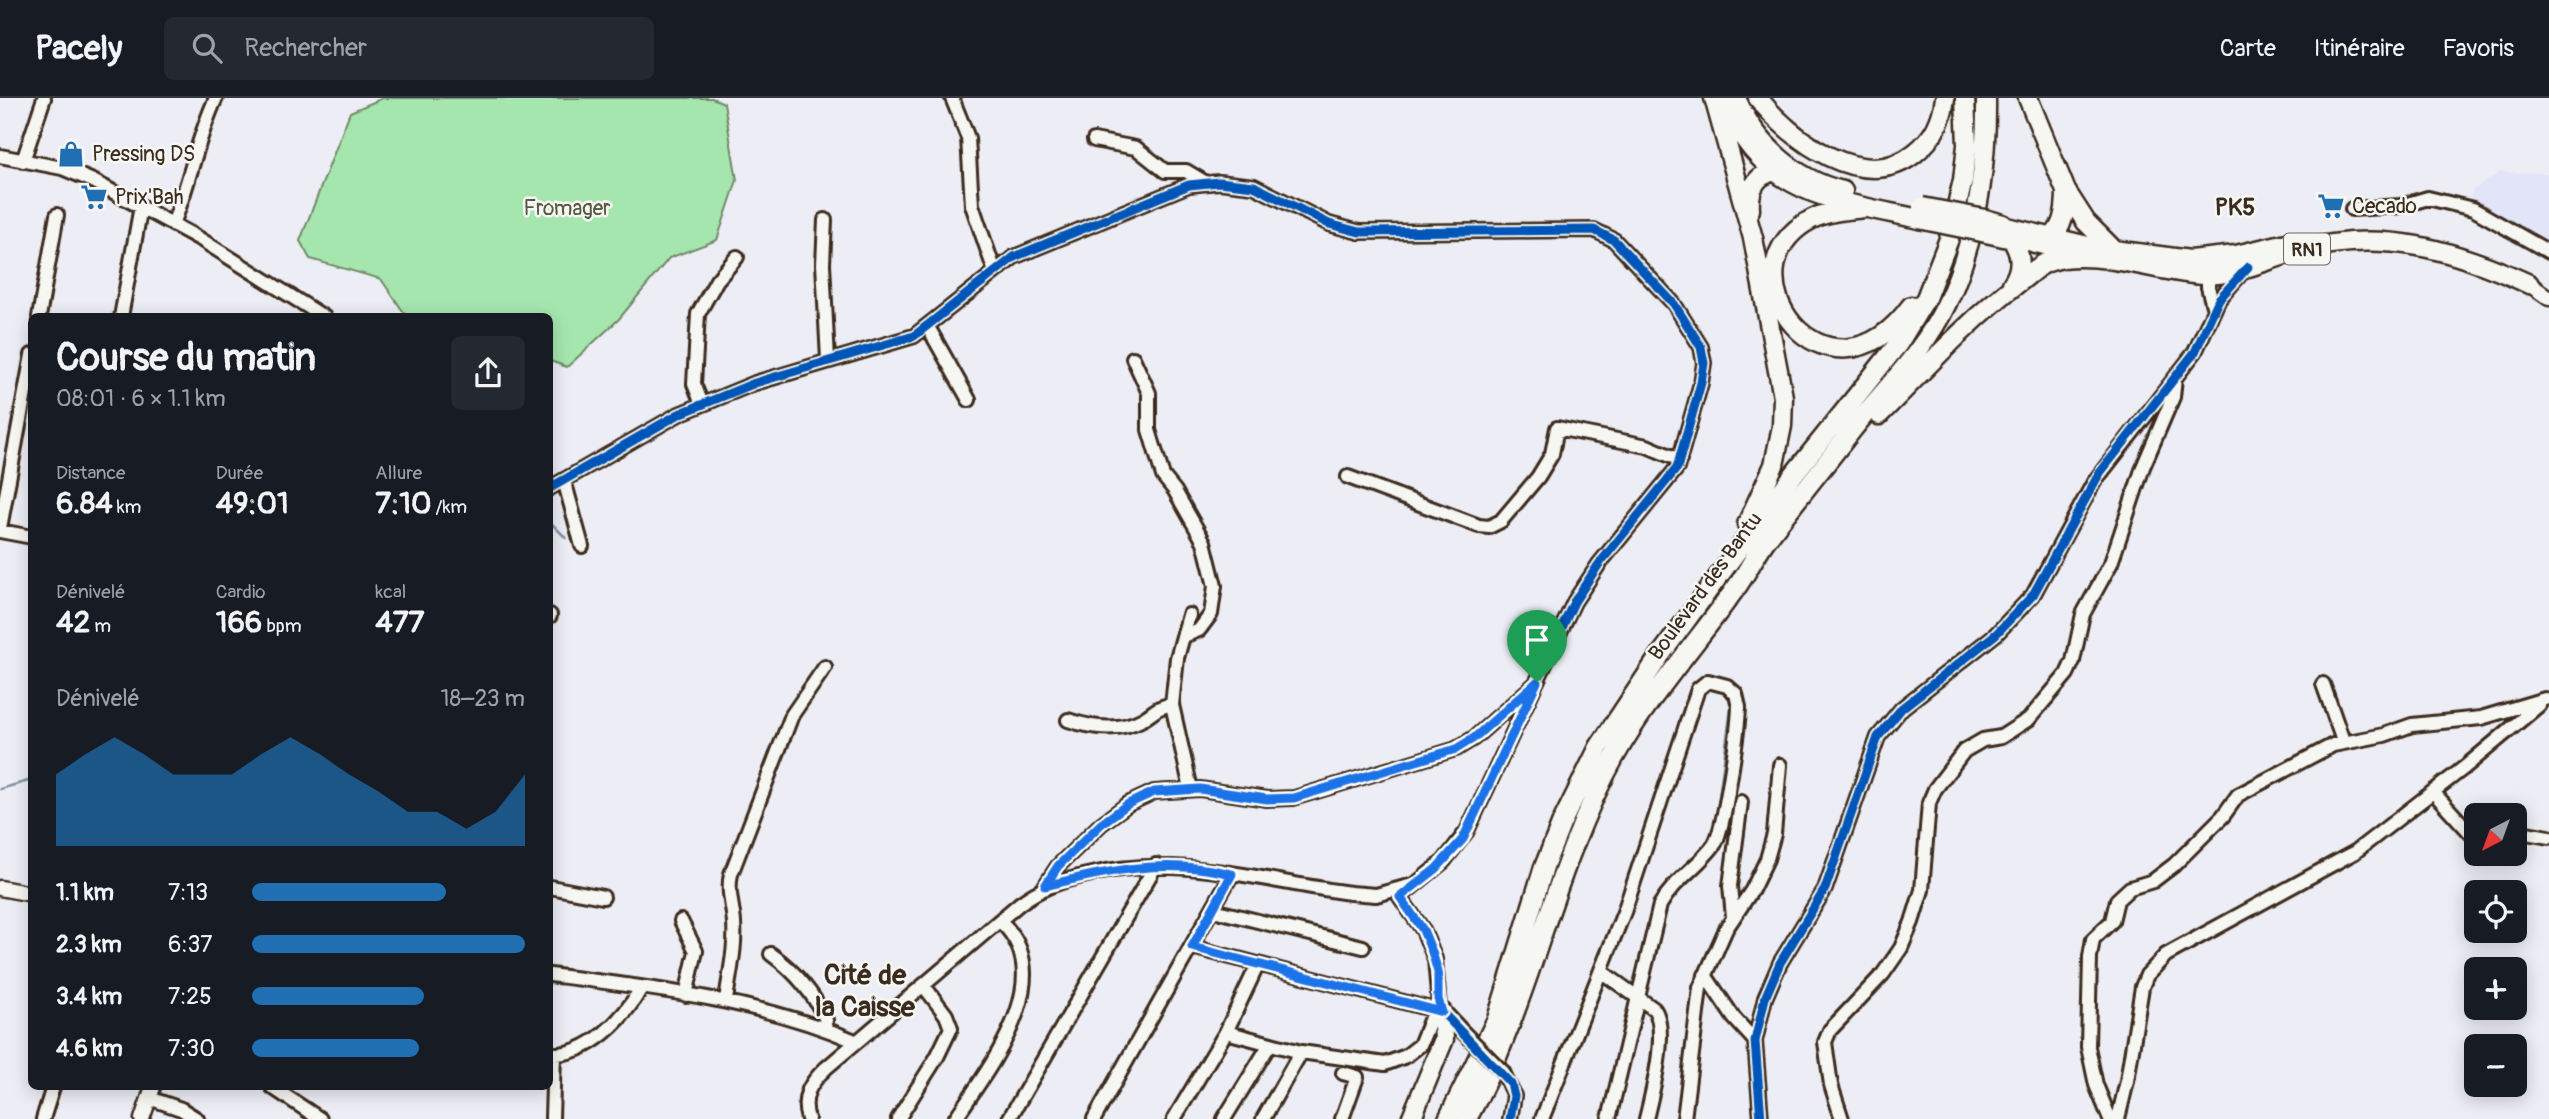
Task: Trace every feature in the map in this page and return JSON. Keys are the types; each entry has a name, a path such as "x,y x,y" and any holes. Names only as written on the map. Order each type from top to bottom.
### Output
{"highway":[{"path":"1714,98 1754,238"},
{"name":"RN1","path":"1722,98 1737,130 1774,171 1813,194 1865,208 1920,213"},
{"name":"RN1","path":"1736,98 1751,126 1788,166 1815,182 1920,213 2008,232 2034,245"},
{"path":"1758,98 1773,117 1808,145 1839,160 1879,168 1895,164 1923,147 1938,127 1945,98"},
{"name":"Boulevard des Bantu","path":"1448,1119 1497,1019 1544,867 1587,770 1617,718 1658,657 1742,548 1794,474 1909,328 1933,283 1949,239 1965,165 1965,98"},
{"name":"Boulevard des Bantu","path":"1467,1119 1492,1073 1525,988 1562,873 1609,768 1646,706 1738,584 1780,523 1904,369 1947,303 1979,207 1987,137 1986,98"},
{"path":"2028,98 2066,191 2086,222 2114,250"},
{"path":"1742,548 1747,525 1774,465 1783,408 1777,354 1754,238 1749,201 1752,187 1763,174 1788,171 1812,184 1839,191"},
{"path":"2034,245 2053,236 2066,215 2066,191"},
{"path":"1865,208 1828,213 1812,219 1793,235 1779,259 1775,285 1783,313 1798,333 1820,344 1856,346 1891,330 1911,306 1949,239"},
{"path":"2008,232 2022,264 2008,289"},
{"name":"RN1","path":"2114,250 2190,260 2208,267 2333,234 2385,232 2469,249 2530,281"},
{"name":"RN1","path":"2082,255 2150,269 2248,267 2325,244 2385,242 2466,257 2530,281"},
{"path":"1780,523 1880,414 2008,289 2047,262 2082,255"},
{"path":"1438,1007 1443,1042"},
{"path":"1410,1119 1443,1042 1452,1031 1462,1032"}],"main road":[{"name":"RN1","path":"2008,232 2053,236 2114,250"},
{"name":"RN1","path":"2034,245 2082,255"},
{"name":"RN1","path":"2530,281 2549,289"},
{"name":"RN1","path":"2530,281 2549,298"},
{"path":"0,888 28,893"},
{"path":"142,1119 151,1092"}],"street":[{"path":"23,161 44,98"},
{"path":"173,224 195,164 203,125 216,98"},
{"path":"952,98 968,138 972,205 995,272"},
{"path":"1094,140 1136,148 1165,171 1186,171 1206,183"},
{"path":"0,156 62,168 141,206 318,313"},
{"path":"553,486 668,420 702,404 755,383 828,360 893,345 928,327 1014,257 1106,222 1171,191 1206,183 1232,182 1254,186 1329,225 1359,232 1587,229 1608,235 1680,311 1701,347 1704,363 1701,383 1680,460 1650,505 1586,583 1463,839 1436,869 1412,885 1400,897 1423,930 1435,959 1438,1007 1420,1045 1397,1061 1372,1064 1301,1052 1226,1032"},
{"path":"2352,209 2401,206 2428,198 2473,209 2549,252"},
{"path":"122,313 141,206"},
{"path":"39,313 57,215"},
{"path":"825,220 822,264 828,360"},
{"path":"702,404 694,384 698,314 717,280 737,257"},
{"path":"2208,267 2214,310"},
{"path":"1762,1119 1755,1041 1771,981 1821,898 1833,870 1867,762 1882,729 1912,700 1996,634 2027,603 2099,474 2201,343 2225,290 2248,267"},
{"path":"928,327 969,400"},
{"path":"1133,358 1149,393 1149,430 1163,476 1175,491 1204,542 1215,586 1211,614 1199,630 1184,636"},
{"path":"28,377 0,530 28,536"},
{"path":"1842,1119 1831,1085 1825,1042 1830,1030 1883,974 1901,948 1922,890 1929,803 1964,751 1983,740 2001,737 2029,719 2067,674 2073,661 2083,614 2111,564 2143,467 2173,397 2175,378"},
{"path":"1348,477 1479,526 1489,527 1501,521 1545,468 1552,454 1557,428 1647,446 1680,460"},
{"path":"564,480 582,546"},
{"path":"1189,615 1177,658 1172,705 1191,789"},
{"path":"726,1002 734,953 734,923 729,896 731,874 792,715 825,667"},
{"path":"1542,1119 1602,972 1698,690 1708,681 1727,686 1736,694 1739,707 1719,834 1704,856 1668,891 1660,905 1651,933 1639,999 1609,1119"},
{"path":"808,1119 805,1100 809,1088 855,1041 1045,886 1058,866 1120,810 1154,792 1191,789 1267,799 1294,798 1421,761 1466,744 1537,682"},
{"path":"2323,684 2343,741"},
{"path":"2110,1119 2092,1071 2086,1026 2093,939 2112,921 2117,900 2130,888 2153,881 2174,865 2222,816 2238,795 2343,741 2384,735 2412,725 2481,718 2547,697"},
{"path":"2118,1119 2142,987 2159,962 2175,950 2237,919 2355,852 2434,792 2547,697"},
{"path":"1068,720 1086,726 1111,728 1144,718 1156,707 1172,705"},
{"path":"1684,1119 1696,1005 1705,975 1733,917 1752,890 1771,847 1780,765"},
{"path":"2434,792 2464,826"},
{"path":"1733,917 1730,886 1741,802"},
{"path":"2527,833 2549,837"},
{"path":"1009,1119 1156,865"},
{"path":"1045,886 1109,870 1184,865 1334,891 1376,895 1391,900 1408,912"},
{"path":"1094,1119 1232,874"},
{"path":"1376,895 1412,885"},
{"path":"553,888 603,897"},
{"path":"1213,911 1363,947"},
{"path":"681,921 696,951 686,995"},
{"path":"955,1119 1010,1031 1023,999 1017,943 1000,921"},
{"path":"1192,947 1438,1007 1503,1072 1513,1090 1510,1119"},
{"path":"771,954 786,965 813,994 827,1020 824,1028"},
{"path":"1174,1119 1226,1032 1258,964"},
{"path":"1602,972 1654,1009 1660,1023 1647,1119"},
{"path":"553,975 726,1002 824,1028 855,1041"},
{"path":"1705,975 1734,1018 1755,1041"},
{"path":"898,1119 937,1057 951,1028 946,1015 925,986"},
{"path":"553,1054 576,1048 617,1023 629,1011 642,988"},
{"path":"1224,1119 1270,1044"},
{"path":"1269,1118 1301,1052"},
{"path":"1342,1119 1357,1077 1343,1073"},
{"path":"43,1119 52,1090"},
{"path":"276,1090 320,1119"},
{"path":"552,1090 552,1118"},
{"path":"151,1092 197,1119"}],"shaded area":[{"path":"2500,172 2549,173 2549,244 2469,199 2474,189"}],"green space":[{"name":"Fromager","path":"383,98 712,98 724,103 737,180 717,240 669,258 619,319 567,367 553,362 553,313 404,313 381,279 310,259 300,241 350,112"}],"waterway":[{"path":"553,525 566,538"},
{"path":"1715,826 1732,701"},
{"path":"0,789 28,781"},
{"path":"1661,893 1710,839"},
{"path":"1638,970 1645,943"},
{"path":"1601,1119 1627,1019"}],"cycle path":[{"path":"553,486 679,414 755,383 914,336 1014,257 1189,185 1219,182 1254,186 1329,224 1359,232 1594,230 1614,240 1674,304 1701,347 1704,363 1701,383 1677,468 1599,564 1574,602 1463,839 1436,869 1400,897 1423,930 1435,959 1442,1012 1511,1084 1514,1096 1510,1119"},
{"path":"1761,1119 1755,1041 1765,998 1780,963 1825,889 1878,737 1902,708 1996,634 2033,595 2099,474 2195,352 2219,299 2248,267"}],"place":[{"name":"Pressing DS","path":"71,154"},
{"name":"Prix'Bah","path":"94,197"},
{"name":"Cecado","path":"2331,206"}],"district":[{"name":"PK5","path":"2235,207"},
{"name":"Cité de la Caisse","path":"865,990"}],"route":[{"path":"1537,682 1463,839 1436,869 1400,897 1423,930 1432,952 1438,972 1438,999 1442,1012 1192,947 1232,874 1184,865 1156,865 1109,870 1045,886 1058,866 1109,817 1128,804 1154,792 1200,789 1267,799 1294,798 1309,794 1456,749 1484,730 1537,682"}]}
